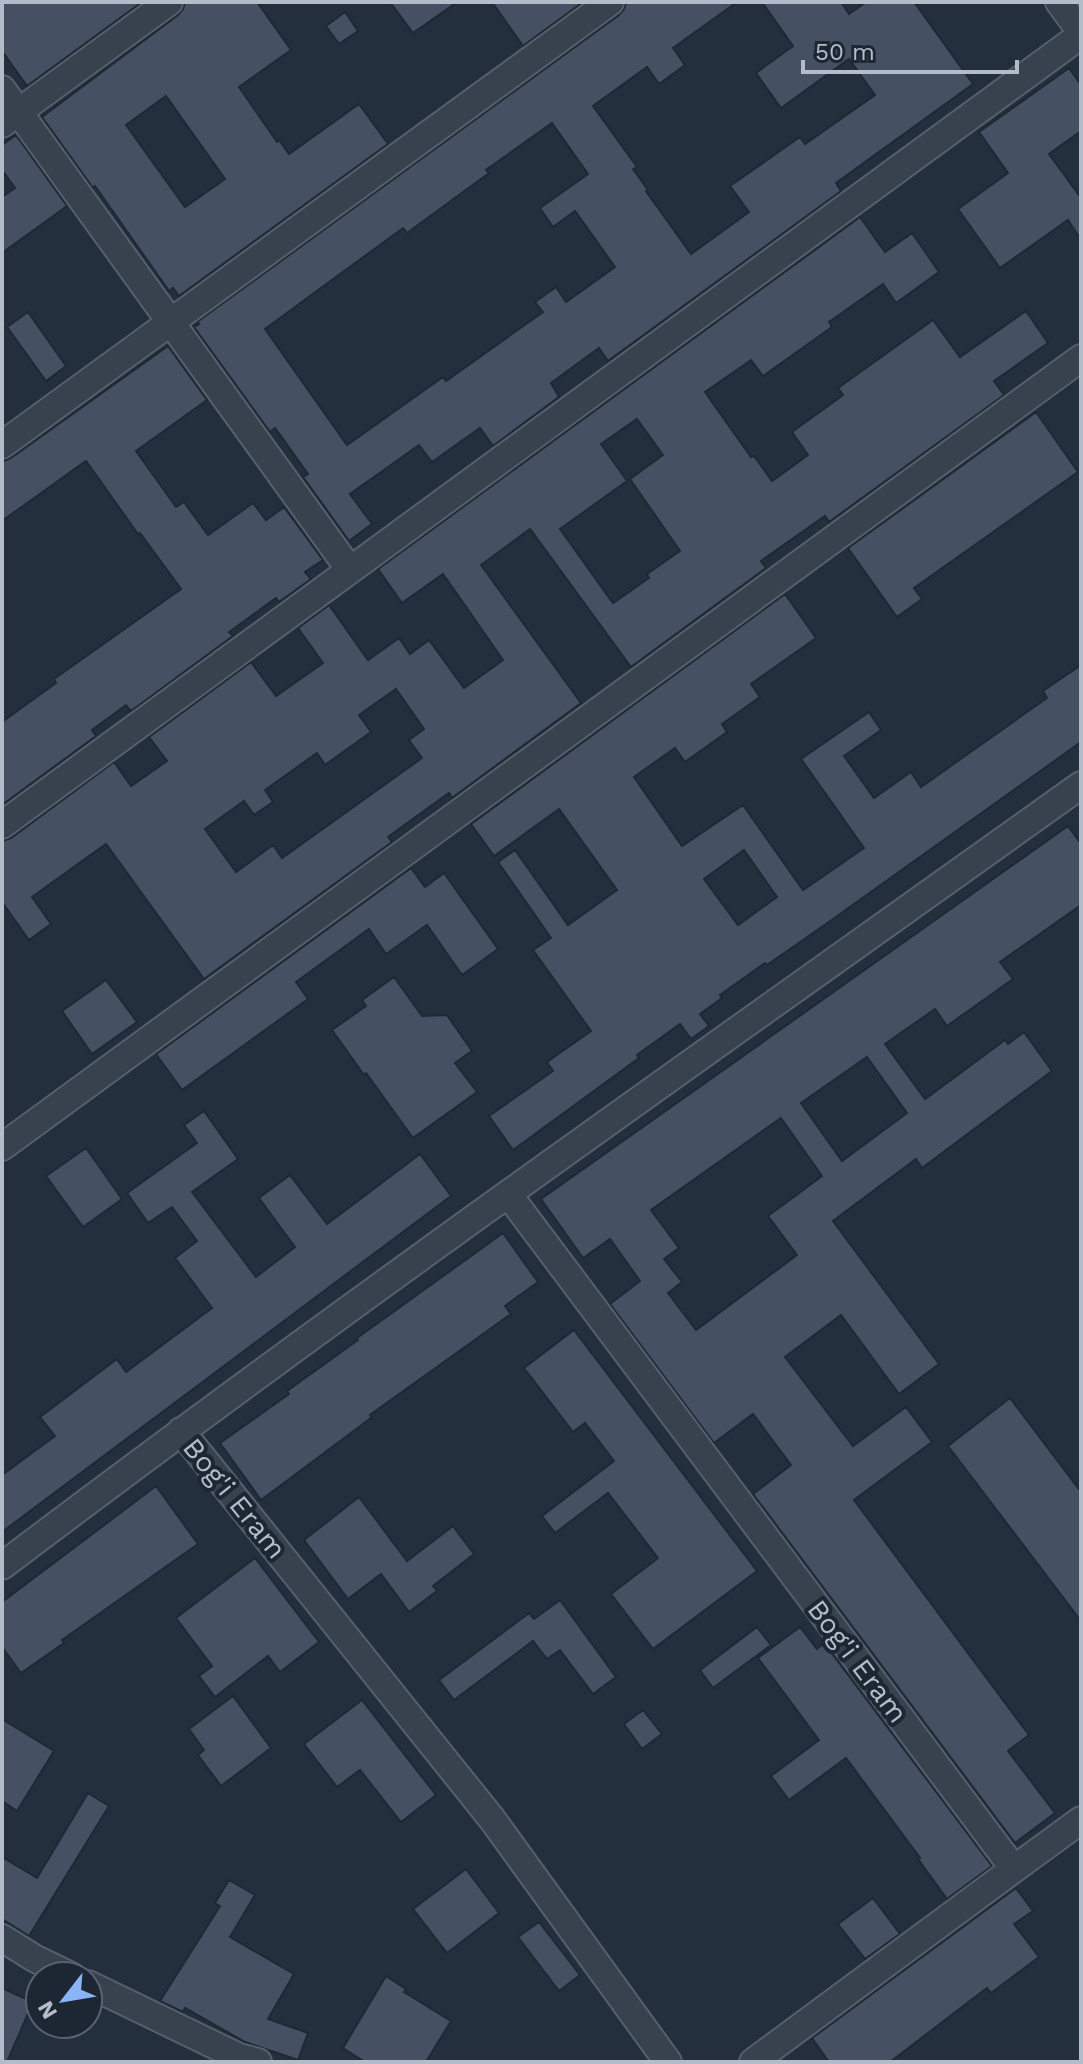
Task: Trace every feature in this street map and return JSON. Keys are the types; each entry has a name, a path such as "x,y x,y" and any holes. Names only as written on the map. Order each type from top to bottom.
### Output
{"street":[{"path":"10,118 169,2"},
{"path":"2,445 610,2"},
{"path":"2,825 1081,34 1059,2"},
{"path":"2,89 10,118 171,322 350,570"},
{"path":"2,1147 1081,358"},
{"path":"2,1566 181,1431 508,1194 1081,785"},
{"name":"Bog'i Eram","path":"508,1194 1014,1869"},
{"name":"Bog'i Eram","path":"181,1431 492,1819 668,2062"},
{"path":"753,2062 1081,1820"},
{"path":"2,1938 38,1960"},
{"path":"104,1992 239,2057 258,2062"}],"building":[{"path":"2,2 142,2 27,86 2,51"},
{"path":"185,2 257,2 291,50 239,87 277,142 279,140 289,154 359,104 388,144 179,296 173,288 169,291 42,117 183,9","holes":["166,96 225,179 185,207 126,125"]},
{"path":"390,2 457,2 413,33"},
{"path":"492,2 583,2 523,46"},
{"path":"626,2 737,2 673,48 685,65 659,84 647,67 593,106 637,167 633,169 646,191 691,254 749,212 730,186 800,137 805,144 875,95 849,59 781,108 756,73 793,46 762,2 841,2 849,14 866,2 914,2 973,84 836,183 841,191 608,361 599,348 551,383 559,397 493,446 480,428 432,462 419,445 350,494 372,524 349,541 303,477 308,474 275,428 270,432 194,327 624,9","holes":["552,123 588,174 540,208 553,227 575,211 615,267 566,302 556,287 535,302 543,312 446,381 443,377 347,445 265,329 403,228 407,233 489,173 486,170"]},
{"path":"345,12 358,31 339,44 326,26"},
{"path":"1069,68 1081,85 1081,131 1049,154 1081,198 1081,240 1068,220 1000,268 958,209 1008,173 979,132"},
{"path":"16,135 67,206 2,253 2,197 15,188 2,170 2,145"},
{"path":"860,217 885,252 912,233 939,272 896,303 883,284 829,322 832,327 763,376 751,360 705,392 772,481 808,455 792,432 843,395 838,388 933,320 960,357 1026,311 1048,343 994,381 1004,395 829,522 825,516 761,561 766,568 631,667 530,529 481,565 581,703 452,798 449,793 388,837 392,842 204,979 106,844 32,897 51,924 29,940 2,902 2,841 11,838 114,762 131,786 167,761 149,737 251,662 276,696 323,663 298,628 329,605 368,660 399,638 410,654 429,640 464,688 503,660 443,574 402,603 378,569","holes":["637,419 663,455 630,479 680,551 613,603 560,529 627,481 601,444","396,689 424,729 409,740 422,758 282,858 273,845 236,872 205,829 244,801 254,815 273,802 265,790 317,753 325,765 371,732 359,715"]},
{"path":"28,312 66,366 46,381 7,327"},
{"path":"168,346 207,400 136,451 176,507 184,502 208,535 253,503 266,520 284,507 323,560 305,572 311,579 279,602 276,598 229,632 233,636 131,711 126,705 92,730 96,736 2,805 2,722 56,683 54,679 181,589 86,461 2,521 2,462"},
{"path":"1036,412 1078,472 914,588 922,599 897,617 848,548"},
{"path":"785,594 816,638 751,684 760,697 722,724 727,732 685,762 675,748 634,777 682,846 743,805 803,890 864,848 801,759 869,712 881,730 844,756 874,798 911,772 921,787 1047,698 1043,691 1081,665 1081,742 826,924 720,995 722,998 700,1014 709,1026 691,1039 680,1024 637,1055 639,1058 513,1150 489,1116 553,1071 547,1062 591,1031 533,950 551,938 498,862 515,850 568,925 617,890 559,809 494,856 471,824","holes":["744,850 777,897 738,925 704,879"]},
{"path":"1068,826 1081,844 1081,905 1000,962 1013,979 947,1026 935,1009 885,1044 925,1099 1005,1040 1008,1044 1024,1032 1052,1071 922,1168 916,1159 833,1221 939,1364 899,1394 841,1315 785,1357 853,1446 906,1407 932,1442 854,1500 1029,1735 1008,1751 1055,1813 1015,1843 753,1494 791,1465 753,1414 714,1443 610,1304 640,1281 610,1239 583,1258 541,1199","holes":["867,1057 907,1113 842,1161 801,1103","781,1118 822,1176 768,1216 797,1255 696,1330 668,1293 682,1282 664,1259 679,1248 651,1210"]},
{"path":"411,868 425,887 444,873 498,949 462,975 427,925 386,954 369,929 296,982 308,999 182,1090 156,1054"},
{"path":"394,977 422,1016 447,1015 472,1051 455,1063 477,1092 413,1138 332,1030 366,1006 362,1000"},
{"path":"106,980 137,1022 92,1054 62,1011"},
{"path":"204,1111 238,1159 192,1192 256,1277 295,1247 259,1198 290,1175 327,1224 420,1154 451,1196 2,1532 2,1475 55,1436 40,1417 117,1359 126,1372 212,1308 175,1258 197,1241 172,1207 148,1223 127,1193 197,1143 184,1125"},
{"path":"86,1148 122,1199 83,1227 46,1176"},
{"path":"503,1233 538,1282 505,1306 511,1314 370,1415 371,1418 261,1500 220,1443 289,1394 287,1391 357,1338"},
{"path":"574,1330 757,1571 653,1649 611,1594 658,1558 608,1493 555,1533 542,1516 614,1461 585,1423 573,1432 524,1368"},
{"path":"1010,1398 1081,1492 1081,1621 948,1446"},
{"path":"156,1486 198,1544 62,1640 64,1643 21,1673 2,1647 2,1602"},
{"path":"359,1497 407,1561 453,1526 474,1554 433,1586 437,1591 409,1612 381,1574 348,1599 304,1540"},
{"path":"255,1558 319,1642 280,1672 268,1656 215,1697 199,1676 212,1666 176,1618"},
{"path":"560,1600 616,1677 593,1694 560,1650 547,1659 533,1641 454,1700 439,1680 529,1613 534,1619"},
{"path":"757,1627 771,1645 713,1688 700,1670"},
{"path":"800,1627 817,1649 824,1643 992,1866 947,1899 846,1758 789,1800 771,1776 819,1740 758,1658"},
{"path":"233,1696 271,1748 221,1786 198,1755 204,1750 189,1729"},
{"path":"362,1700 436,1795 401,1822 360,1770 337,1787 304,1744"},
{"path":"643,1710 662,1734 642,1749 624,1724"},
{"path":"2,1719 54,1751 17,1811 2,1801"},
{"path":"88,1793 109,1806 29,1936 2,1919 2,1857 37,1878"},
{"path":"466,1869 499,1913 447,1953 413,1909"},
{"path":"229,1880 255,1895 230,1937 294,1974 268,2019 308,2033 298,2060 245,2042 185,2008 183,2012 160,2001 220,1906 215,1903"},
{"path":"1016,1888 1033,1911 1014,1924 1039,1957 991,1993 987,1988 890,2062 829,2062 812,2038"},
{"path":"873,1898 900,1934 865,1959 838,1924"},
{"path":"539,1922 580,1975 559,1991 518,1937"},
{"path":"386,1976 406,1989 404,1992 451,2021 426,2062 365,2062 343,2048"},
{"path":"2,1988 24,1998 24,2023 7,2062 2,2062"}]}
